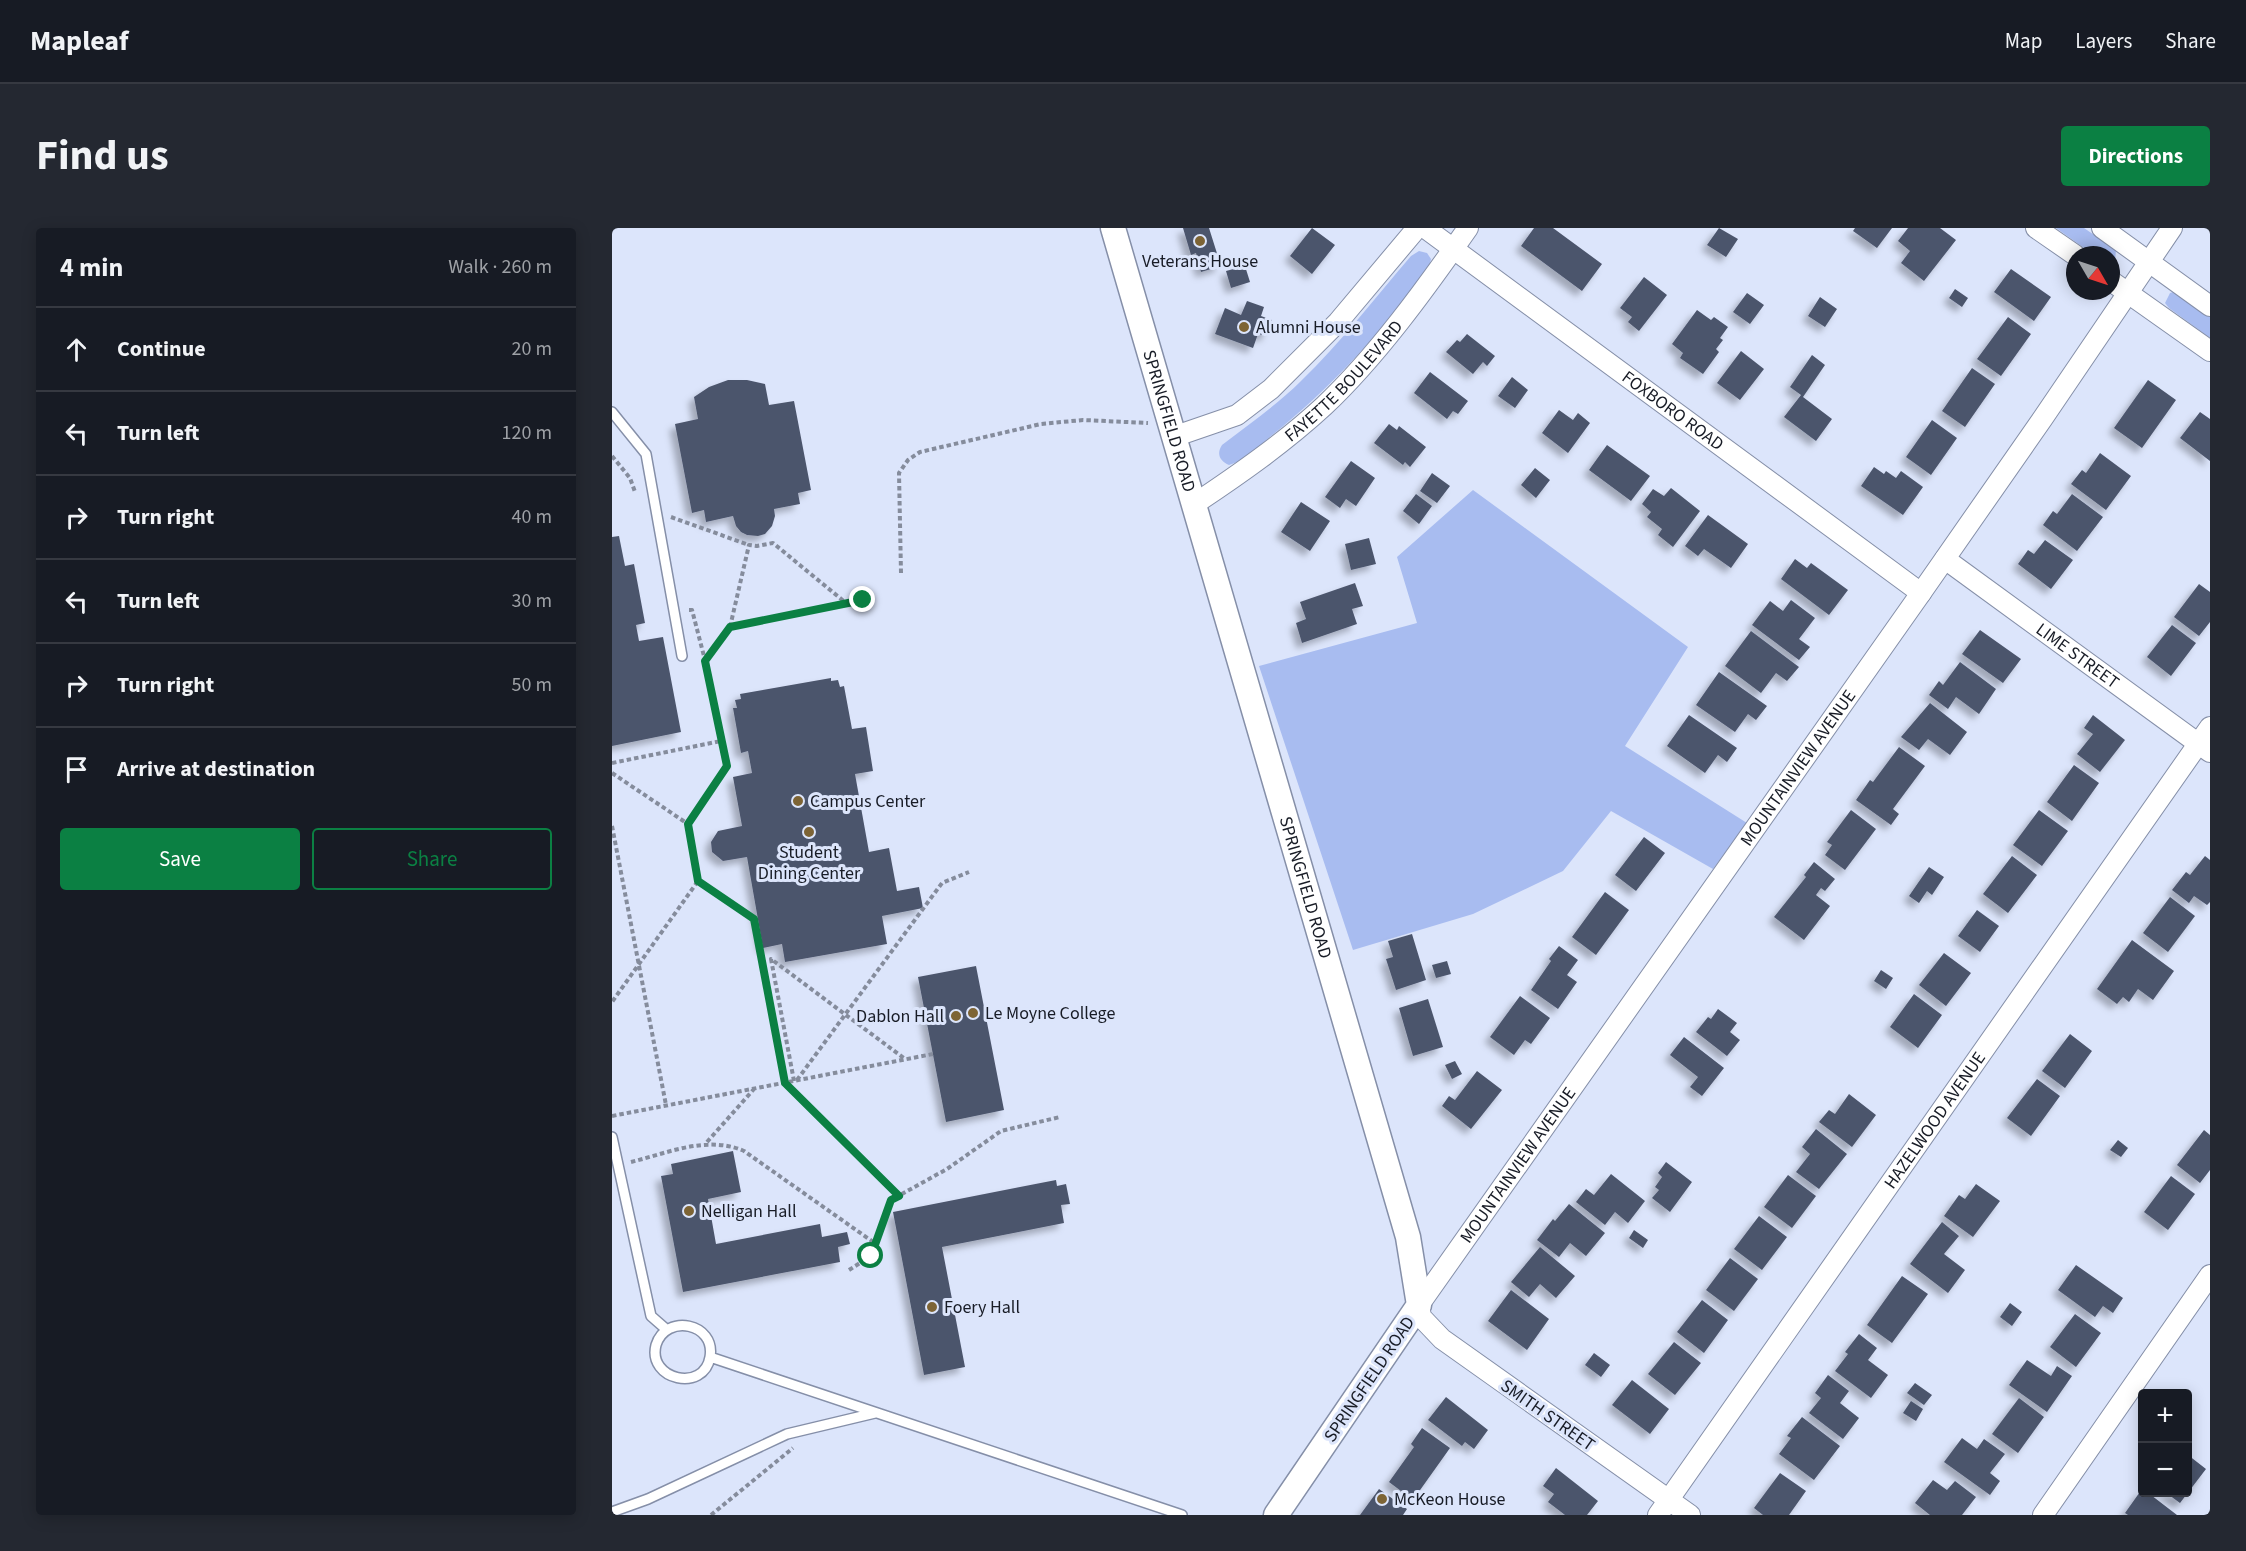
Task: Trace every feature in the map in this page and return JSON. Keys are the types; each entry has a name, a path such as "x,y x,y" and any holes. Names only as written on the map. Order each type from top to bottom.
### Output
{"street":[{"name":"SPRINGFIELD ROAD","path":"1113,228 1408,1237 1419,1305 1276,1515"},
{"path":"1172,431 1237,415 1271,389 1338,322 1417,228"},
{"name":"FOXBORO ROAD","path":"1425,228 1921,593"},
{"name":"FAYETTE BOULEVARD","path":"1193,505 1253,465 1324,405 1388,337 1468,228"},
{"path":"2036,228 2066,249"},
{"path":"2102,228 2210,306"},
{"name":"MOUNTAINVIEW AVENUE","path":"2120,285 2148,261 2172,228"},
{"path":"2120,287 2210,351"},
{"name":"MOUNTAINVIEW AVENUE","path":"1419,1305 2043,418 2111,300"},
{"name":"LIME STREET","path":"1945,559 2204,748"},
{"name":"HAZELWOOD AVENUE","path":"1664,1507 2204,748 2210,727"},
{"path":"2043,1515 2210,1275"},
{"name":"SMITH STREET","path":"1419,1305 1421,1317 1442,1339 1664,1507 1690,1515"}],"lane":[{"path":"612,412 646,454 682,656"},
{"path":"612,1137 651,1316 667,1330"},
{"path":"679,1324 690,1325 701,1331 708,1340 710,1356 702,1372 692,1378 681,1380 670,1377 661,1369 656,1359 656,1347 660,1336 667,1330 679,1324"},
{"path":"710,1356 1182,1515"},
{"path":"612,1512 648,1499 787,1434 876,1413"}],"path":[{"path":"901,573 899,473 908,460 920,452 1041,424 1072,421 1172,431"},
{"path":"612,1002 698,881 688,824 727,766 705,661 730,627 749,545 773,543 846,603"},
{"path":"730,627 863,600"},
{"path":"612,763 721,741"},
{"path":"612,773 688,824"},
{"path":"612,826 666,1106"},
{"path":"796,1081 942,883 969,872"},
{"path":"698,881 754,919 785,1083 899,1196"},
{"path":"796,1081 771,959 905,1059"},
{"path":"612,1116 933,1054"},
{"path":"707,1143 754,1088"},
{"path":"849,1270 871,1256 891,1200 947,1169 1001,1131 1060,1117"},
{"path":"618,1166 707,1143 729,1144 744,1151 876,1244"},
{"path":"711,1515 794,1450 787,1434"}],"shaded area":[{"path":"2056,228 2084,228 2110,246 2081,246"},
{"path":"1419,251 1427,253 1431,259 1429,268 1394,314 1356,357 1315,398 1251,453 1229,465 1223,461 1219,454 1222,445 1292,390 1344,335 1411,256"},
{"path":"2176,291 2210,315 2210,338 2165,303 2170,293"},
{"path":"1473,490 1688,647 1625,746 1747,823 1713,869 1611,811 1563,871 1473,914 1353,950 1259,666 1417,623 1397,557"}],"building":[{"name":"Veterans House","path":"1183,228 1209,228 1221,266 1201,272 1196,253 1191,255"},
{"path":"1312,228 1335,245 1312,274 1290,256"},
{"path":"1534,228 1553,228 1602,264 1582,291 1521,246"},
{"path":"1719,228 1738,239 1726,257 1707,245"},
{"path":"1855,228 1892,228 1877,248 1853,231"},
{"path":"1908,228 1940,228 1956,240 1924,281 1901,263 1910,251 1898,241"},
{"path":"1245,266 1250,282 1231,288 1226,271"},
{"path":"2011,269 2051,297 2034,321 1994,292"},
{"path":"1644,277 1667,295 1639,331 1628,322 1632,317 1620,308"},
{"path":"1955,289 1968,298 1962,307 1949,298"},
{"path":"1747,293 1764,305 1750,324 1733,312"},
{"path":"1820,297 1837,309 1825,327 1808,316"},
{"name":"Alumni House","path":"1247,301 1264,307 1261,316 1272,320 1266,336 1258,334 1253,348 1215,334 1225,308 1241,315"},
{"path":"1697,310 1711,320 1714,317 1728,327 1720,338 1723,340 1716,349 1719,352 1703,374 1680,358 1683,353 1672,344"},
{"path":"2008,317 2031,334 2001,376 1977,359"},
{"path":"1467,334 1495,356 1487,366 1483,362 1473,374 1446,352 1457,340 1460,342"},
{"path":"1741,351 1764,369 1740,400 1717,383"},
{"path":"1812,355 1825,365 1803,397 1832,419 1816,441 1784,417 1801,395 1790,387"},
{"path":"1972,368 1995,384 1965,427 1942,411"},
{"path":"1430,372 1468,401 1458,414 1453,411 1447,419 1414,393"},
{"path":"1512,377 1528,390 1515,408 1498,396"},
{"path":"728,380 747,380 765,384 769,405 794,401 811,490 798,493 800,504 774,509 775,516 772,526 765,534 758,536 741,532 733,516 706,522 704,510 692,513 675,424 698,419 694,397 709,387"},
{"path":"2148,380 2176,400 2142,448 2114,428"},
{"path":"1559,410 1573,420 1578,413 1590,423 1568,453 1542,433"},
{"path":"2200,412 2210,419 2210,461 2180,438"},
{"path":"1932,420 1957,438 1931,475 1906,457"},
{"path":"1389,424 1397,430 1399,426 1426,447 1410,467 1405,462 1403,465 1374,443"},
{"path":"1607,445 1650,476 1631,501 1589,470"},
{"path":"2100,453 2131,476 2106,510 2071,484 2082,470 2086,473"},
{"path":"1351,461 1375,478 1356,506 1346,499 1340,508 1325,497"},
{"path":"1874,467 1896,478 1901,471 1923,487 1903,515 1861,486"},
{"path":"1535,468 1550,480 1536,498 1521,485"},
{"path":"1432,473 1450,486 1437,503 1420,491"},
{"path":"1671,488 1700,511 1673,547 1658,535 1662,529 1647,517 1651,512 1642,504 1653,489 1664,496"},
{"path":"1416,494 1432,506 1419,524 1403,511"},
{"path":"2072,494 2103,517 2077,551 2043,525 2053,511 2057,514"},
{"path":"1301,502 1330,521 1310,551 1281,532"},
{"path":"1708,515 1748,544 1731,568 1704,549 1698,556 1685,546"},
{"path":"619,536 625,566 634,564 645,623 636,625 639,641 663,637 681,732 612,746 612,537"},
{"path":"1369,538 1376,564 1351,570 1345,544"},
{"path":"2045,540 2073,560 2051,589 2018,564 2028,550 2034,554"},
{"path":"1795,559 1807,568 1811,563 1848,590 1829,615 1781,579"},
{"path":"1355,583 1363,606 1352,609 1357,624 1302,643 1296,623 1306,619 1300,602"},
{"path":"2199,584 2210,592 2210,622 2199,636 2174,617"},
{"path":"1791,600 1815,618 1799,639 1810,647 1799,660 1752,625 1770,601 1783,611"},
{"path":"2172,625 2196,643 2171,676 2147,657"},
{"path":"1980,630 2021,659 2003,683 1962,654"},
{"path":"1751,631 1799,667 1787,681 1776,673 1761,693 1725,666"},
{"path":"1960,662 1996,689 1979,714 1956,697 1948,709 1929,695 1939,681 1943,685"},
{"path":"1719,672 1767,706 1756,720 1748,714 1735,732 1696,705"},
{"name":"Campus Center","path":"831,678 831,681 838,680 840,687 844,686 852,729 866,727 873,771 855,774 869,852 889,848 897,891 919,887 923,908 882,916 887,944 785,962 782,944 763,948 747,857 723,861 712,852 711,842 718,831 742,826 733,777 752,773 748,751 741,753 733,708 737,708 735,700 741,699 740,694"},
{"path":"1930,703 1967,732 1950,755 1928,739 1919,750 1901,737"},
{"path":"1689,715 1737,748 1727,762 1718,755 1705,773 1667,746"},
{"path":"2093,715 2125,740 2100,772 2077,754 2093,734 2084,728"},
{"path":"1899,747 1925,766 1893,809 1899,814 1891,825 1856,800 1870,780 1873,782"},
{"path":"2074,765 2099,783 2072,821 2047,802"},
{"path":"1851,810 1876,829 1845,870 1825,855 1832,845 1827,842"},
{"path":"2039,810 2068,831 2042,866 2013,845"},
{"path":"1644,837 1665,853 1636,891 1615,875"},
{"path":"2012,856 2037,875 2008,913 1983,894"},
{"path":"2205,856 2210,860 2210,902 2207,905 2194,896 2189,903 2172,890 2186,872 2190,875"},
{"path":"1814,862 1835,879 1825,891 1821,888 1816,895 1830,906 1804,940 1774,917 1806,877 1804,875"},
{"path":"1929,867 1944,877 1932,895 1927,891 1919,903 1909,896"},
{"path":"1605,892 1629,910 1596,955 1572,937"},
{"path":"2170,897 2195,916 2168,952 2143,933"},
{"path":"1977,910 1999,926 1980,952 1958,936"},
{"path":"1412,934 1426,980 1396,990 1386,959 1393,957 1388,941"},
{"path":"2132,940 2174,971 2153,1000 2138,989 2129,1002 2123,997 2117,1004 2097,989"},
{"path":"1559,946 1578,960 1567,975 1577,982 1558,1009 1531,990"},
{"path":"1944,953 1971,973 1946,1006 1919,985"},
{"path":"1447,961 1451,974 1436,978 1432,965"},
{"name":"Dablon Hall","path":"976,966 1004,1110 946,1122 918,977"},
{"path":"1881,970 1893,978 1886,989 1874,981"},
{"path":"1914,994 1942,1015 1918,1048 1890,1027"},
{"path":"1520,996 1550,1018 1531,1044 1525,1040 1514,1055 1490,1037"},
{"path":"1428,999 1443,1047 1413,1056 1399,1008"},
{"path":"1718,1009 1737,1023 1730,1032 1740,1040 1727,1056 1696,1032 1708,1017 1711,1019"},
{"path":"2070,1034 2092,1051 2065,1088 2042,1071"},
{"path":"1684,1037 1724,1068 1702,1096 1690,1087 1698,1077 1670,1055"},
{"path":"1455,1061 1462,1074 1452,1079 1445,1065"},
{"path":"1477,1071 1502,1090 1471,1129 1442,1106 1449,1096 1455,1100"},
{"path":"2037,1079 2060,1096 2031,1136 2007,1118"},
{"path":"1849,1094 1876,1115 1852,1147 1819,1122 1829,1110 1835,1114"},
{"path":"1816,1129 1847,1154 1819,1189 1796,1172 1810,1154 1802,1147"},
{"path":"2204,1130 2210,1135 2210,1170 2200,1183 2177,1165"},
{"path":"2118,1140 2128,1148 2121,1157 2110,1150"},
{"name":"Nelligan Hall","path":"733,1151 741,1192 708,1199 716,1244 820,1224 822,1237 847,1232 850,1244 838,1247 840,1262 683,1292 661,1176 673,1174 671,1164"},
{"path":"1666,1162 1692,1182 1670,1212 1652,1198 1659,1190 1655,1187 1662,1177 1658,1173"},
{"path":"1611,1174 1645,1201 1628,1223 1615,1212 1605,1225 1576,1202 1586,1189 1594,1195"},
{"path":"1788,1175 1816,1196 1792,1228 1764,1207"},
{"path":"2171,1176 2195,1194 2168,1230 2144,1212"},
{"name":"Foery Hall","path":"1056,1180 1057,1186 1066,1184 1070,1204 1061,1205 1064,1223 942,1247 965,1367 924,1375 893,1212"},
{"path":"1976,1184 2000,1201 1973,1237 1944,1216 1959,1195 1965,1199"},
{"path":"1569,1204 1605,1233 1586,1256 1570,1243 1559,1257 1537,1240 1553,1219 1555,1221"},
{"path":"1759,1216 1787,1237 1762,1270 1734,1249"},
{"path":"1942,1222 1959,1236 1944,1254 1965,1270 1948,1293 1910,1264"},
{"path":"1634,1230 1648,1240 1643,1248 1629,1238"},
{"path":"1540,1247 1575,1276 1556,1298 1540,1284 1529,1297 1511,1282"},
{"path":"1730,1258 1758,1279 1734,1311 1706,1290"},
{"path":"2076,1265 2123,1298 2113,1313 2103,1306 2095,1317 2058,1290"},
{"path":"1902,1276 1928,1294 1892,1343 1867,1325"},
{"path":"1511,1290 1549,1319 1527,1350 1488,1321"},
{"path":"1702,1300 1728,1320 1704,1353 1677,1332"},
{"path":"2010,1303 2022,1312 2012,1326 2000,1317"},
{"path":"2075,1314 2101,1333 2076,1367 2050,1347"},
{"path":"1859,1334 1877,1348 1868,1360 1888,1375 1871,1398 1835,1371 1848,1354 1845,1352"},
{"path":"1674,1342 1701,1363 1675,1395 1648,1374"},
{"path":"1594,1353 1610,1365 1601,1377 1585,1365"},
{"path":"2027,1360 2051,1376 2057,1366 2072,1376 2047,1412 2009,1385"},
{"path":"1828,1375 1849,1391 1840,1403 1859,1418 1843,1439 1809,1413 1821,1398 1815,1393"},
{"path":"1632,1380 1669,1409 1650,1434 1612,1405"},
{"path":"1915,1383 1932,1395 1924,1405 1907,1393"},
{"path":"1446,1397 1488,1430 1474,1449 1465,1442 1462,1446 1428,1420"},
{"path":"2019,1398 2044,1417 2018,1453 1992,1434"},
{"path":"1911,1401 1923,1409 1916,1421 1903,1413"},
{"path":"1802,1417 1840,1446 1814,1480 1779,1454 1791,1438 1787,1436"},
{"path":"1422,1428 1450,1448 1413,1500 1389,1482 1414,1447 1411,1444"},
{"path":"1962,1438 1977,1449 1984,1439 2005,1454 1990,1473 2000,1481 1990,1495 1944,1462"},
{"path":"2192,1458 2206,1469 2192,1487"},
{"path":"1556,1468 1598,1501 1587,1515 1565,1515 1548,1502 1554,1494 1543,1486"},
{"path":"1780,1473 1806,1491 1789,1515 1763,1515 1754,1508"},
{"path":"1933,1480 1947,1490 1955,1481 1976,1497 1962,1515 1930,1515 1915,1503"},
{"name":"McKeon House","path":"1379,1489 1407,1509 1403,1515 1360,1515"},
{"path":"2138,1495 2138,1497 2154,1497 2177,1515 2128,1515 2125,1513"},
{"path":"2172,1497 2185,1497 2180,1503"}],"place":[{"name":"Veterans House","path":"1200,241"},
{"name":"Alumni House","path":"1244,327"},
{"name":"Campus Center","path":"798,801"},
{"name":"Student Dining Center","path":"809,832"},
{"name":"Le Moyne College","path":"973,1013"},
{"name":"Dablon Hall","path":"956,1016"},
{"name":"Nelligan Hall","path":"689,1211"},
{"name":"Foery Hall","path":"932,1307"},
{"name":"McKeon House","path":"1382,1499"}],"route":[{"path":"863,600 730,627 705,661 727,766 688,824 698,881 754,919 785,1083 899,1196 891,1200 871,1256"}]}
